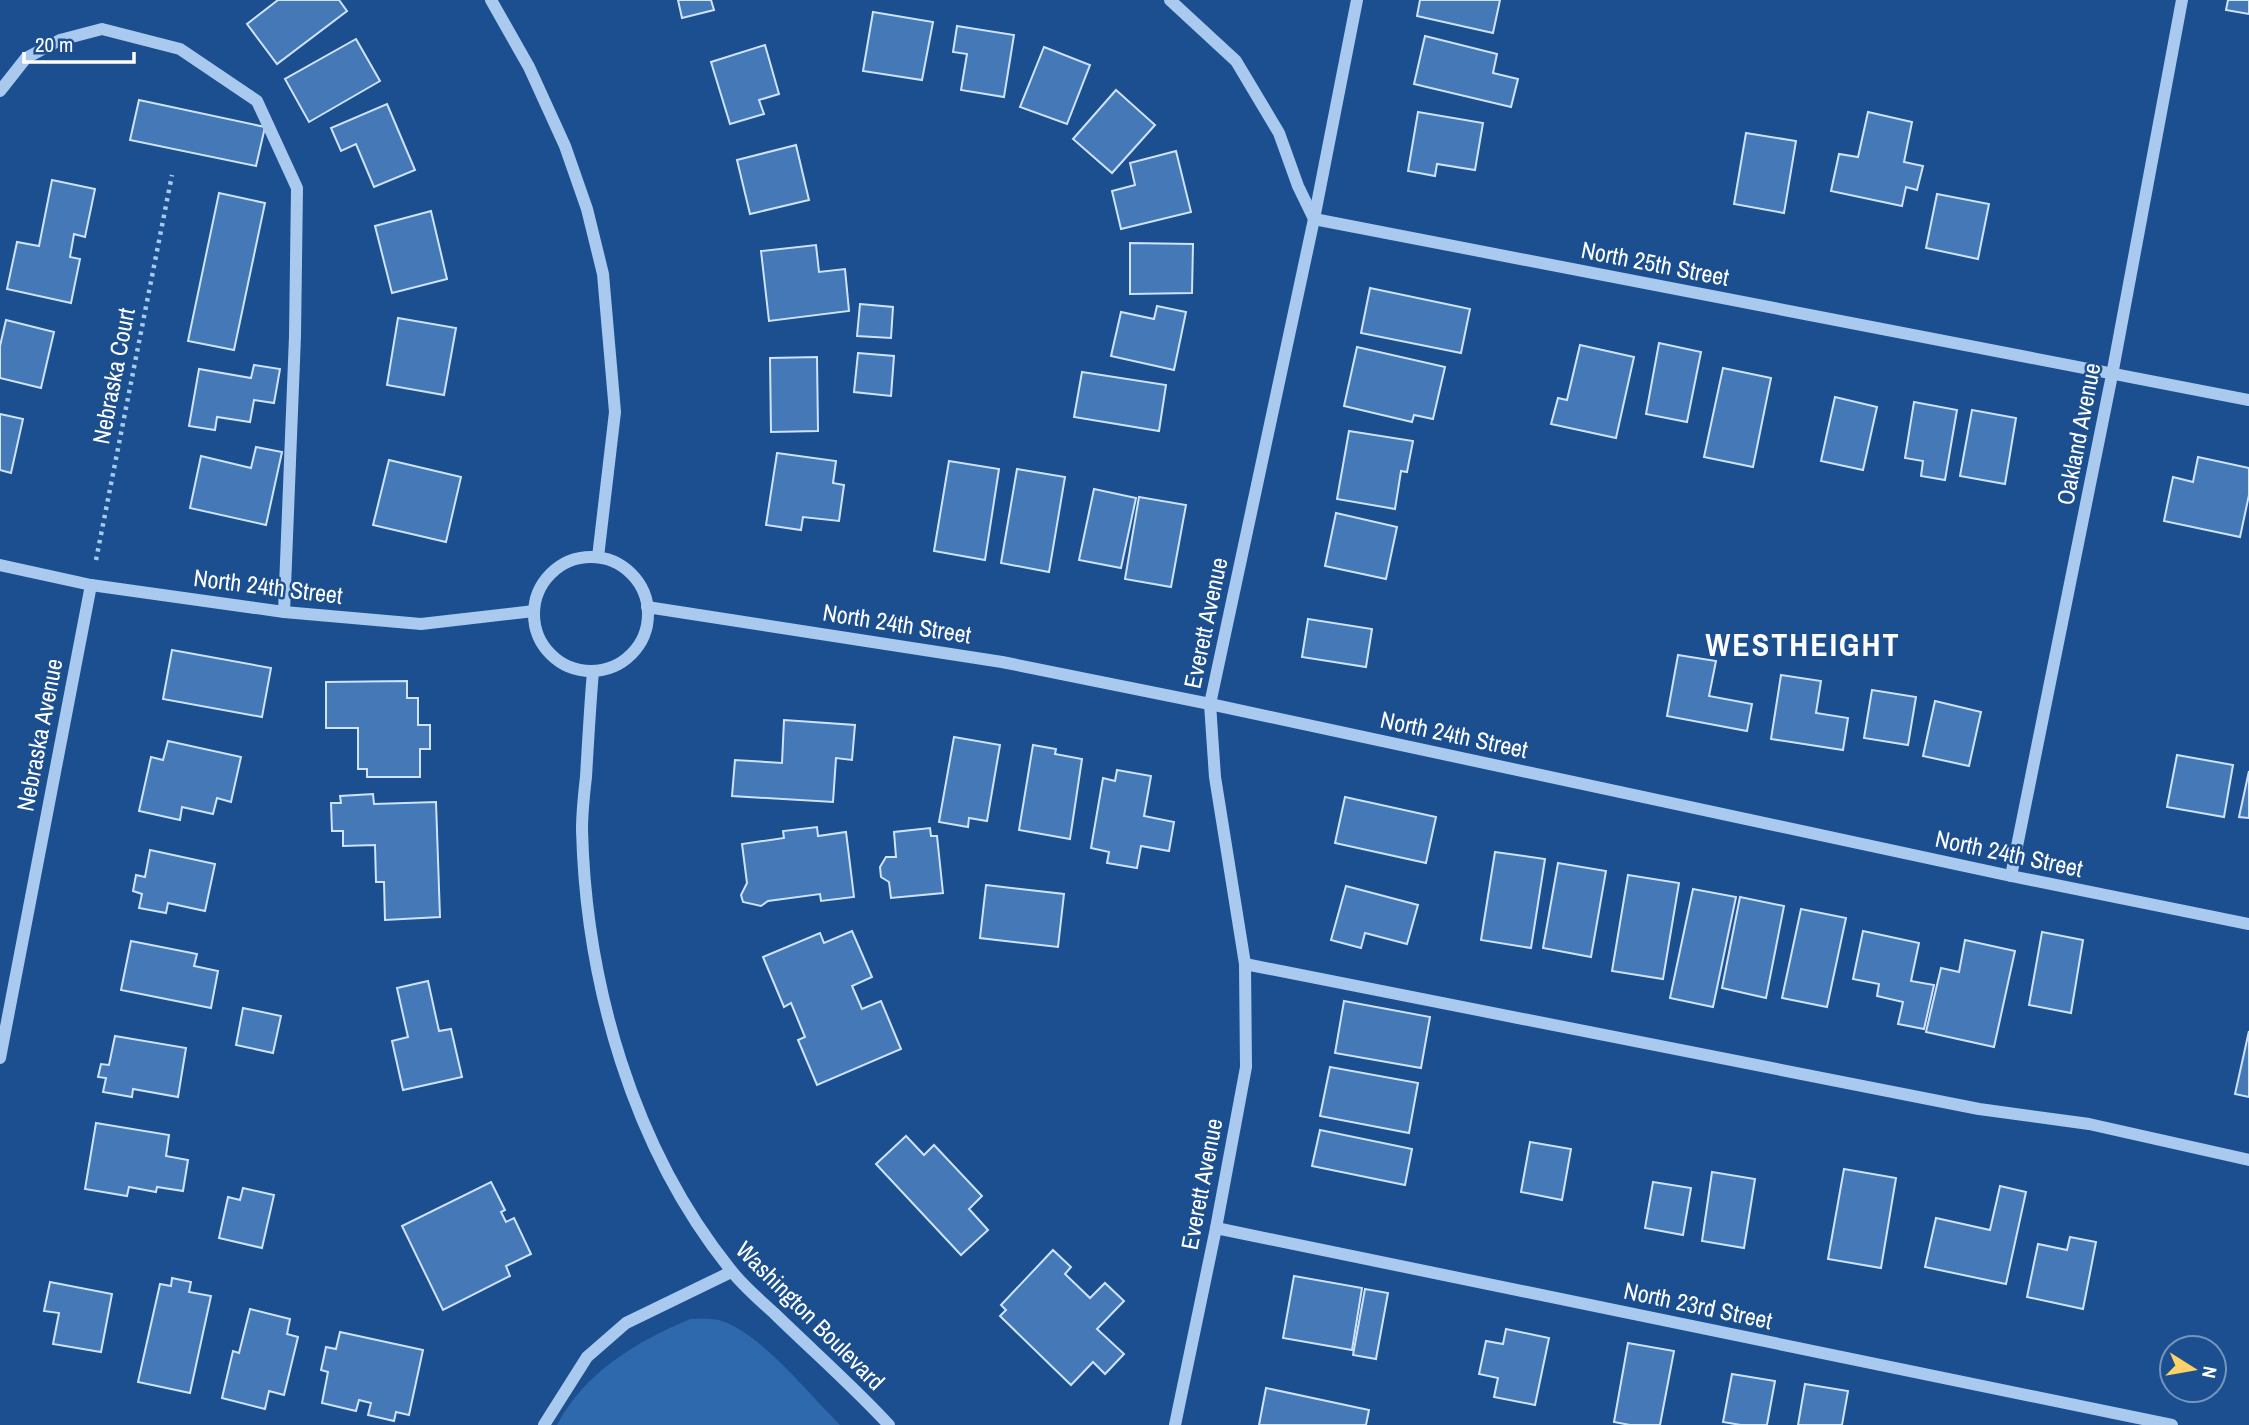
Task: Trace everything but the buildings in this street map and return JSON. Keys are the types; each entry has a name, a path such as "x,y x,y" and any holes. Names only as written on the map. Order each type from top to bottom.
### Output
{"street":[{"path":"491,0 529,67 565,146 587,209 603,274 615,412 598,557"},
{"path":"1170,0 1236,61 1279,133 1298,186 1314,219"},
{"name":"Everett Avenue","path":"1175,1425 1246,1067 1245,964 1215,777 1210,704 1314,219 1357,0"},
{"name":"Oakland Avenue","path":"2011,876 2112,375 2182,0"},
{"path":"0,91 26,58 60,40 102,29 180,49 257,102 297,188 295,336 284,612"},
{"name":"North 25th Street","path":"1314,219 2249,400"},
{"path":"598,557 616,563 631,573 642,589 647,607 646,626 639,644 627,658 611,668 593,671 574,669 557,660 544,647 536,630 534,611 538,593 547,577 561,565 579,558 598,557"},
{"name":"North 24th Street","path":"0,565 91,585 284,612 421,624 534,611"},
{"name":"Nebraska Avenue","path":"0,1058 91,585"},
{"name":"North 24th Street","path":"647,607 1002,662 2249,924"},
{"name":"Washington Boulevard","path":"593,671 582,827 585,886 607,1009 625,1071 654,1147 676,1190 731,1272 889,1425"},
{"path":"1245,964 1979,1109 2089,1124 2249,1160"},
{"name":"North 23rd Street","path":"1216,1228 2172,1425"},
{"path":"544,1425 587,1357 626,1323 731,1272"}],"path":[{"name":"Nebraska Court","path":"91,585 172,175"}],"shaded area":[{"path":"690,1319 722,1321 752,1338 784,1366 840,1425 557,1425 582,1389 597,1374 650,1338"}],"district":[{"name":"WESTHEIGHT","path":"1803,645"}]}
